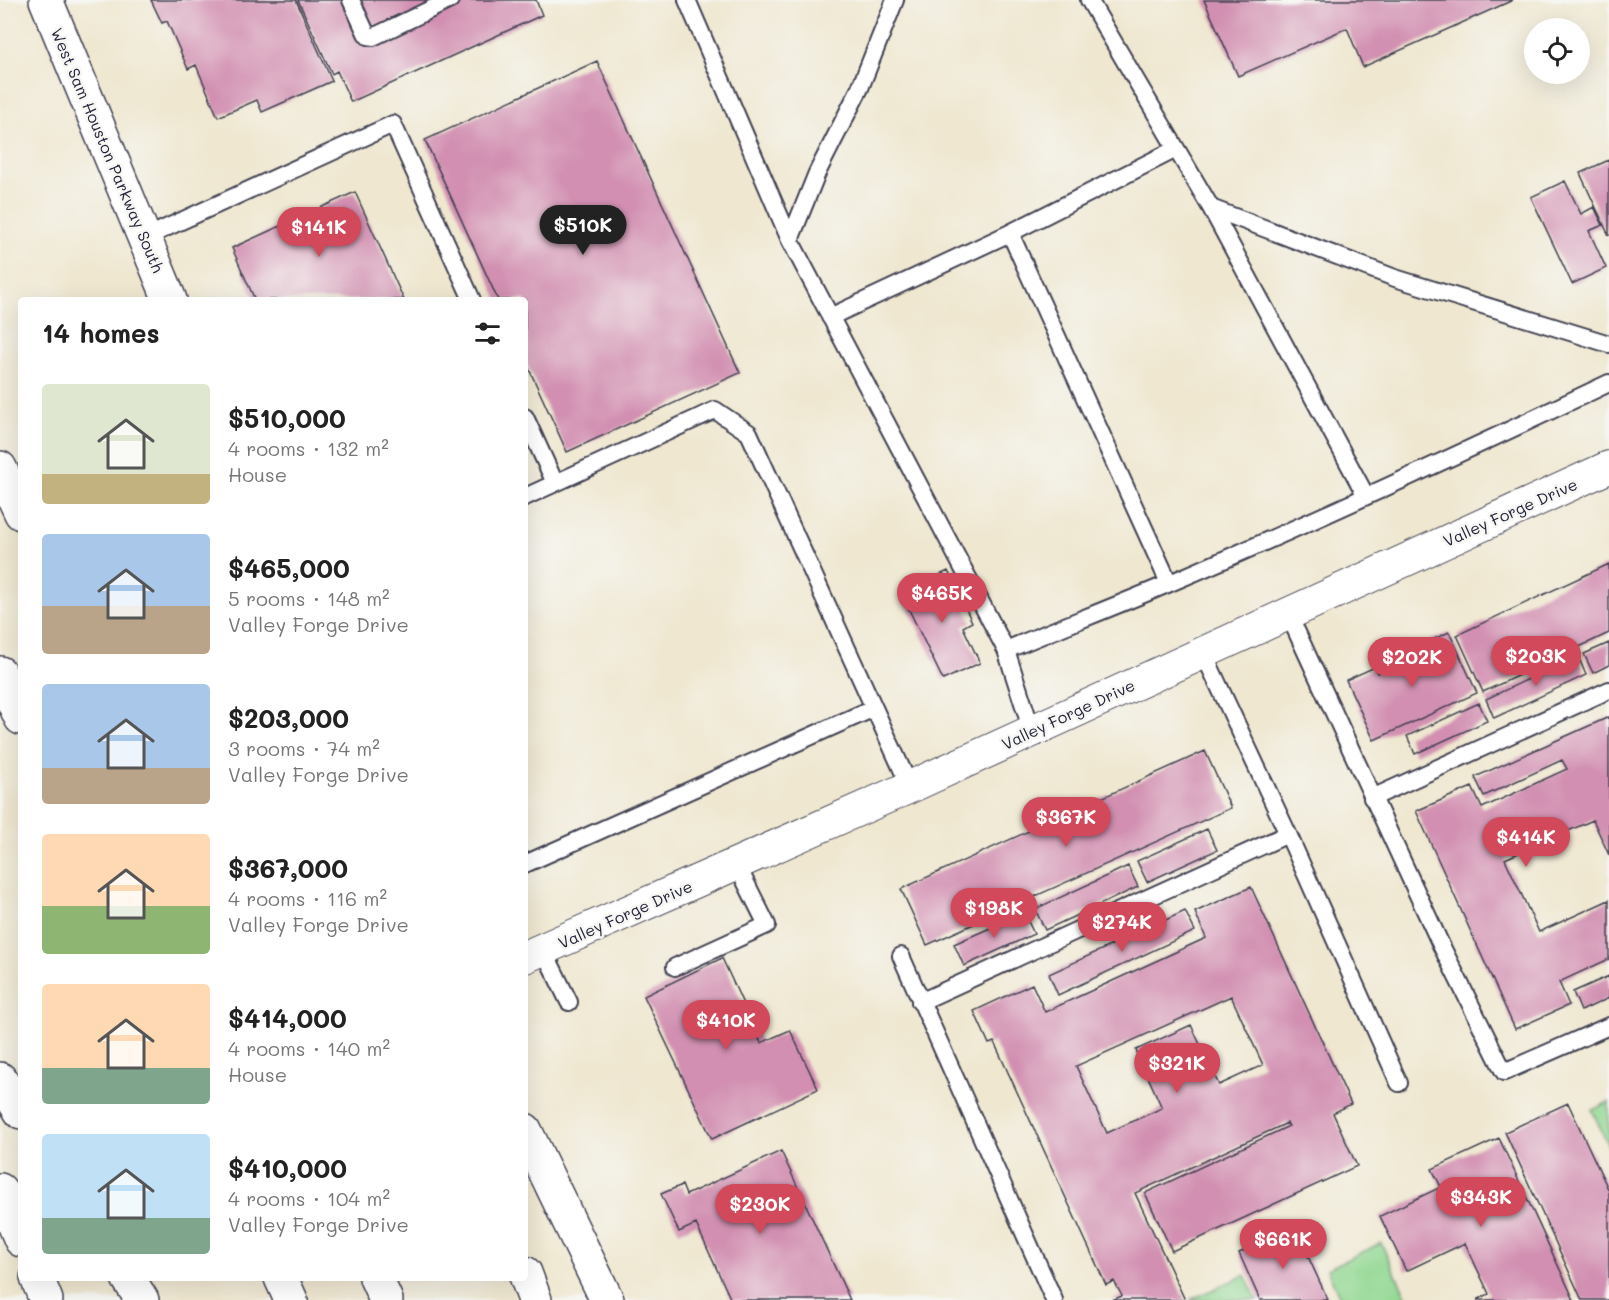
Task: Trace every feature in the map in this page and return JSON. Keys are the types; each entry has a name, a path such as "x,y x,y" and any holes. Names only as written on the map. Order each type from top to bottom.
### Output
{"main road":[{"name":"West Sam Houston Parkway South","path":"46,0 169,297"},
{"path":"0,468 18,507"},
{"path":"0,673 18,712"},
{"path":"0,1079 18,1107"},
{"path":"528,1136 607,1300"},
{"path":"0,1190 18,1233"},
{"path":"38,1281 46,1300"},
{"path":"130,1281 142,1300"},
{"path":"282,1281 291,1300"},
{"path":"377,1281 386,1300"},
{"path":"528,1281 535,1300"}],"street":[{"name":"Valley Forge Drive","path":"534,953 910,787 1609,467"}],"lane":[{"path":"351,0 366,33 373,37 444,3"},
{"path":"687,0 790,240 1006,650 1032,731"},
{"path":"790,240 817,173 860,88 895,0"},
{"path":"1089,0 1211,208 1366,496"},
{"path":"144,238 393,124 471,297"},
{"path":"830,317 1010,233 1176,149"},
{"path":"1211,208 1395,278 1609,344"},
{"path":"1010,233 1169,584"},
{"path":"1006,650 1169,584 1475,447 1609,383"},
{"path":"528,496 715,410 749,433 910,787"},
{"path":"528,424 555,483"},
{"path":"1288,614 1441,945 1504,1072 1609,1026"},
{"path":"1203,652 1288,834 1399,1083"},
{"path":"1372,798 1609,690"},
{"path":"528,863 874,708"},
{"path":"920,1002 1288,834"},
{"path":"675,967 767,925 737,865"},
{"path":"534,953 569,1002"},
{"path":"901,956 1054,1300"}],"green space":[{"path":"1609,1102 1609,1147 1592,1110"},
{"path":"1381,1243 1408,1300 1341,1300 1327,1269"},
{"path":"1245,1275 1257,1300 1190,1300"}],"building":[{"path":"151,0 296,0 332,81 262,112 257,100 218,117 196,65 188,69 167,21 162,23"},
{"path":"298,0 536,0 542,15 351,102 337,71 332,74"},
{"path":"1204,0 1513,0 1363,67 1347,28 1238,76"},
{"path":"597,61 740,373 567,452 528,367 528,297 497,297 425,140"},
{"path":"1609,160 1609,236 1580,173"},
{"path":"1565,181 1581,214 1594,207 1603,225 1589,231 1606,268 1572,284 1531,197"},
{"path":"355,192 403,297 254,297 232,248"},
{"path":"1609,564 1609,633 1483,692 1457,635"},
{"path":"948,571 972,622 963,627 980,663 943,680 901,593"},
{"path":"1449,632 1477,693 1374,740 1346,680 1375,667 1378,673 1422,653 1419,646"},
{"path":"1609,643 1609,665 1593,673 1584,654"},
{"path":"1578,656 1586,675 1494,718 1486,699"},
{"path":"1479,703 1487,721 1415,754 1407,736"},
{"path":"1609,717 1609,855 1593,820 1505,859 1539,932 1609,900 1609,959 1559,982 1569,1005 1515,1029 1416,811 1472,787 1482,808 1567,769 1562,760 1484,796 1475,777"},
{"path":"1205,751 1231,808 927,945 901,889"},
{"path":"1207,829 1217,850 1147,882 1137,861"},
{"path":"1128,866 1138,887 1045,930 1035,909"},
{"path":"1251,887 1351,1104 1333,1113 1357,1166 1172,1251 1145,1193 1289,1126 1287,1123 1135,1193 1185,1300 1112,1300 1122,1296 1114,1281 1106,1285 994,1042 989,1044 974,1011 1032,984 1045,1012 1206,938 1195,912","holes":["1231,996 1263,1065 1219,1085 1191,1025 1136,1050 1162,1108 1107,1133 1076,1066"]},
{"path":"1185,911 1195,931 1058,995 1049,974"},
{"path":"1024,913 1034,934 964,966 954,944"},
{"path":"722,958 761,1043 790,1030 818,1089 712,1139 644,996"},
{"path":"1609,976 1609,998 1581,1011 1573,992"},
{"path":"1568,1103 1609,1191 1609,1300 1582,1300 1505,1132"},
{"path":"1499,1138 1574,1300 1477,1300 1489,1294 1465,1243 1406,1271 1380,1216 1441,1187 1432,1169"},
{"path":"781,1151 850,1300 731,1300 696,1224 679,1232 661,1194 682,1185 686,1195"},
{"path":"1295,1228 1328,1300 1260,1300 1239,1253"}]}
